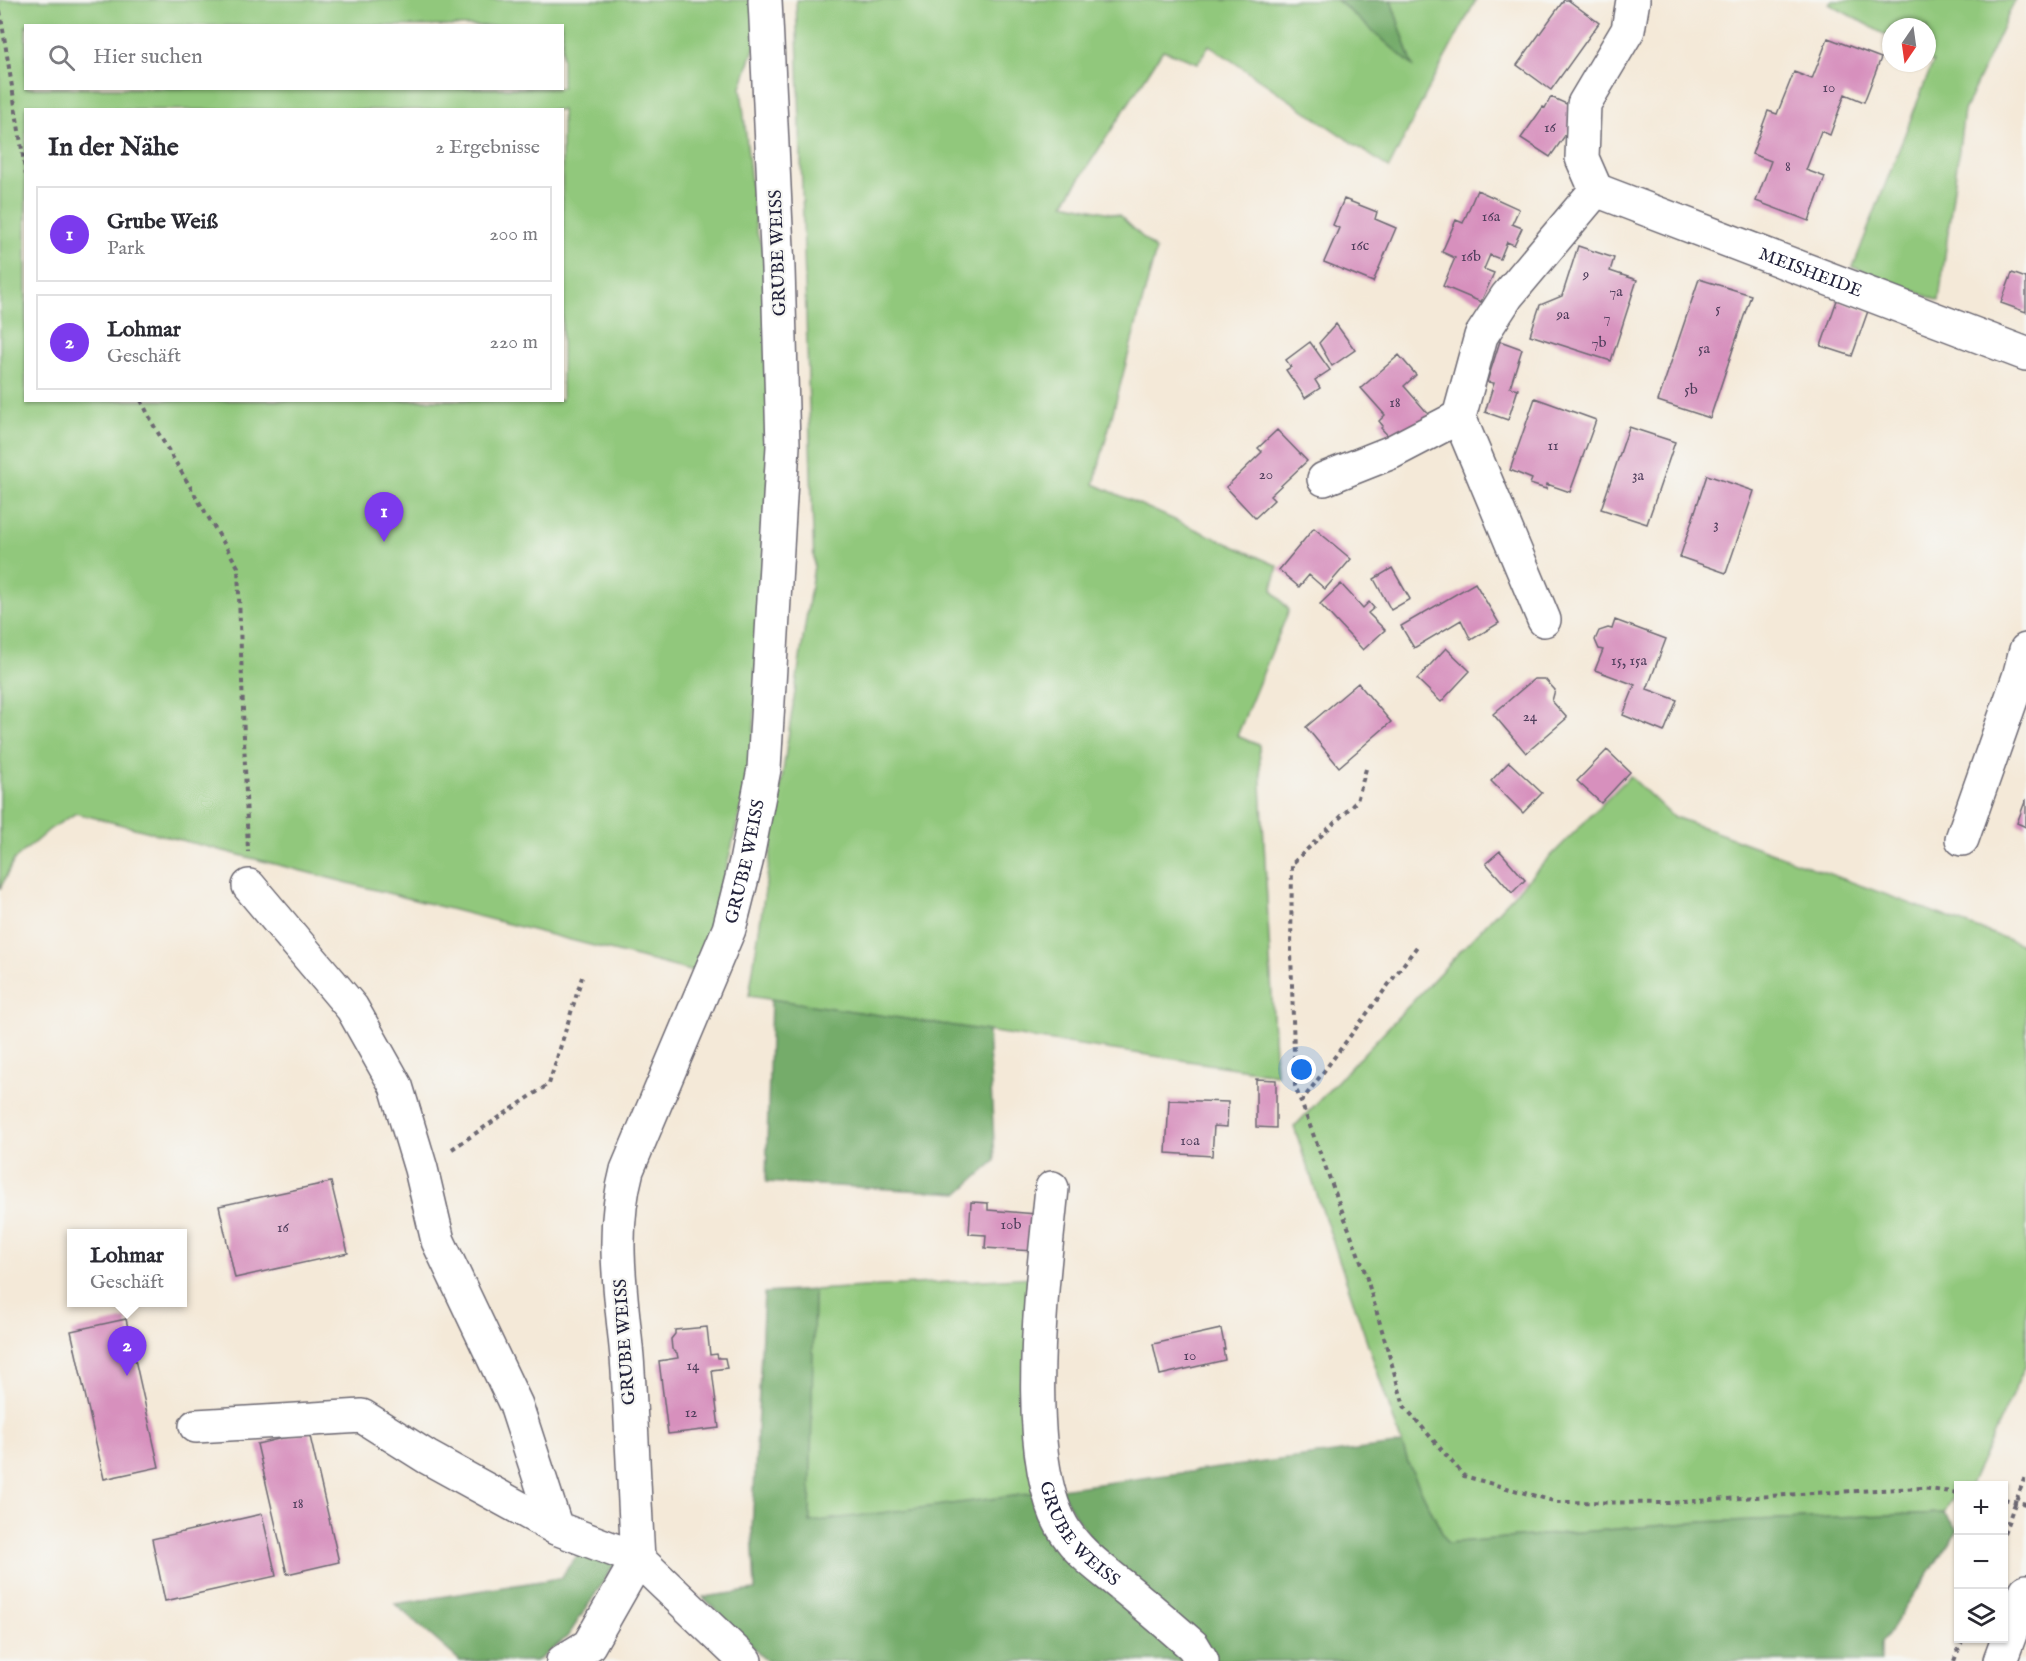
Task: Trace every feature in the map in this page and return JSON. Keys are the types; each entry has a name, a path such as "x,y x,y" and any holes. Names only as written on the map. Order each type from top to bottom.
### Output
{"street":[{"name":"GRUBE WEISS","path":"638,1559 627,1358 617,1232 619,1198 627,1170 729,929 746,862 764,770 783,446 778,269 765,0"},
{"path":"1544,620 1459,417 1481,336 1507,296 1596,190 1582,158 1584,104 1628,30 1633,0"},
{"name":"MEISHEIDE","path":"1596,190 2026,354"},
{"path":"1324,479 1392,452 1459,417"},
{"path":"1962,839 2019,677 2026,650"},
{"path":"249,886 352,1008 396,1086 421,1169 438,1240 516,1406 556,1528"},
{"name":"GRUBE WEISS","path":"1052,1188 1039,1353 1038,1423 1048,1491 1057,1517 1069,1538 1087,1557 1193,1646 1202,1661"},
{"path":"196,1426 362,1416 427,1457 556,1528 638,1559 746,1661"},
{"path":"563,1661 589,1645 638,1559"},
{"path":"2000,1661 2026,1591"}],"path":[{"path":"0,10 24,162"},
{"path":"142,402 238,567 249,886"},
{"path":"1366,769 1357,801 1292,864 1291,951 1295,1086 1365,1272 1404,1406 1464,1476 1557,1502 1668,1503 1922,1488 1954,1492"},
{"path":"1301,1102 1418,945"},
{"path":"421,1169 549,1084 582,977"},
{"path":"2008,1522 2026,1474"},
{"path":"2008,1499 2026,1504"},
{"path":"1954,1661 1961,1643"}],"green space":[{"path":"0,0 758,0 762,25 741,87 756,230 769,266 772,434 752,764 707,947 695,972 76,813 50,829 14,860 0,889"},
{"path":"796,0 1337,0 1412,65 1391,0 1476,0 1389,168 1209,45 1198,63 1163,50 1064,203 1119,215 1156,250 1094,484 1278,566 1272,590 1289,610 1237,736 1259,745 1276,1074 749,996 814,566"},
{"path":"1337,0 1391,0 1413,66"},
{"path":"1832,0 2015,0 1964,111 1939,301 1853,267 1929,72 1936,72 1936,18 1882,18 1882,33 1829,4"},
{"path":"1630,776 1672,816 2026,946 2026,1365 1972,1481 1954,1481 1954,1495 1944,1513 1702,1522 1447,1543 1409,1465 1294,1127 1537,870"},
{"path":"771,999 988,1031 995,1161 959,1193 766,1182"},
{"path":"1034,1277 1037,1493 809,1523 814,1290"},
{"path":"814,1290 810,1522 1037,1493 1189,1661 767,1661 761,1656 703,1597 755,1590 752,1530 764,1293"},
{"path":"1402,1444 1409,1465 1447,1543 1702,1522 1944,1513 1954,1525 1954,1536 1881,1643 1881,1661 1214,1661 1096,1549 1059,1489"},
{"path":"626,1547 568,1636 535,1661 460,1661 395,1604 560,1578 579,1553"}],"building":[{"path":"1564,0 1568,0 1599,23 1551,90 1517,65"},
{"path":"1828,38 1881,58 1864,102 1845,94 1830,135 1821,131 1806,170 1825,177 1809,221 1756,201 1771,161 1752,154 1768,111 1777,114 1794,72 1812,79"},
{"path":"1551,97 1571,106 1571,127 1550,157 1521,138"},
{"path":"1477,190 1519,209 1512,224 1522,228 1514,245 1507,242 1500,259 1490,255 1484,269 1494,273 1481,302 1443,286 1455,258 1442,252 1456,220 1463,223"},
{"path":"1344,199 1377,212 1375,219 1396,228 1373,282 1324,262 1339,228 1333,225"},
{"path":"1578,246 1614,258 1610,271 1637,280 1611,361 1530,335 1540,305 1562,296"},
{"path":"2012,273 2026,278 2026,312 2001,303"},
{"path":"1699,279 1751,295 1710,418 1658,401"},
{"path":"1837,300 1868,311 1852,356 1821,346"},
{"path":"1336,324 1355,350 1332,366 1319,343"},
{"path":"1500,341 1522,349 1510,387 1518,389 1508,420 1485,412 1494,383 1487,382"},
{"path":"1310,342 1330,370 1315,380 1320,388 1305,398 1286,370 1291,367 1286,360"},
{"path":"1399,355 1416,375 1404,386 1431,417 1390,438 1381,428 1383,426 1379,421 1385,415 1361,388"},
{"path":"1535,398 1596,420 1570,492 1547,484 1546,489 1530,484 1532,479 1510,470"},
{"path":"1629,427 1675,442 1647,524 1601,509"},
{"path":"1277,430 1307,461 1270,496 1274,500 1255,518 1226,487 1262,452 1258,448"},
{"path":"1707,475 1754,491 1726,573 1680,557"},
{"path":"1314,528 1351,559 1325,589 1309,575 1299,587 1279,570"},
{"path":"1392,568 1410,599 1391,610 1374,579"},
{"path":"1475,583 1499,623 1471,640 1461,620 1414,648 1401,626"},
{"path":"1341,584 1363,608 1369,602 1374,608 1368,613 1385,630 1363,650 1320,604"},
{"path":"1615,620 1666,639 1647,689 1677,700 1664,732 1623,715 1635,685 1595,670 1603,650 1599,649 1595,640 1599,631 1612,629"},
{"path":"1446,648 1470,671 1441,702 1417,679"},
{"path":"1534,679 1545,679 1555,690 1552,701 1567,718 1526,753 1493,714"},
{"path":"1358,683 1391,722 1339,767 1306,727"},
{"path":"1607,750 1630,772 1601,803 1577,781"},
{"path":"1509,762 1542,793 1523,813 1491,781"},
{"path":"2026,799 2026,827 2017,823"},
{"path":"1500,851 1525,880 1512,893 1486,863"},
{"path":"1256,1079 1276,1080 1276,1128 1256,1127"},
{"path":"1169,1100 1228,1102 1227,1127 1214,1126 1212,1156 1166,1153"},
{"path":"331,1182 348,1253 235,1278 219,1206"},
{"path":"971,1202 988,1203 988,1210 1036,1214 1034,1251 985,1248 986,1235 969,1234"},
{"path":"126,1319 159,1467 104,1479 71,1331"},
{"path":"707,1327 710,1355 717,1354 718,1358 725,1358 727,1368 712,1370 719,1428 668,1434 659,1361 678,1358 677,1353 672,1349 671,1339 675,1330"},
{"path":"1221,1329 1225,1360 1160,1375 1153,1344"},
{"path":"309,1432 339,1562 287,1574 257,1444"},
{"path":"262,1514 276,1576 165,1601 152,1539"}],"place":[{"name":"Grube Weiß","path":"384,542"},
{"name":"Lohmar","path":"127,1376"}]}
